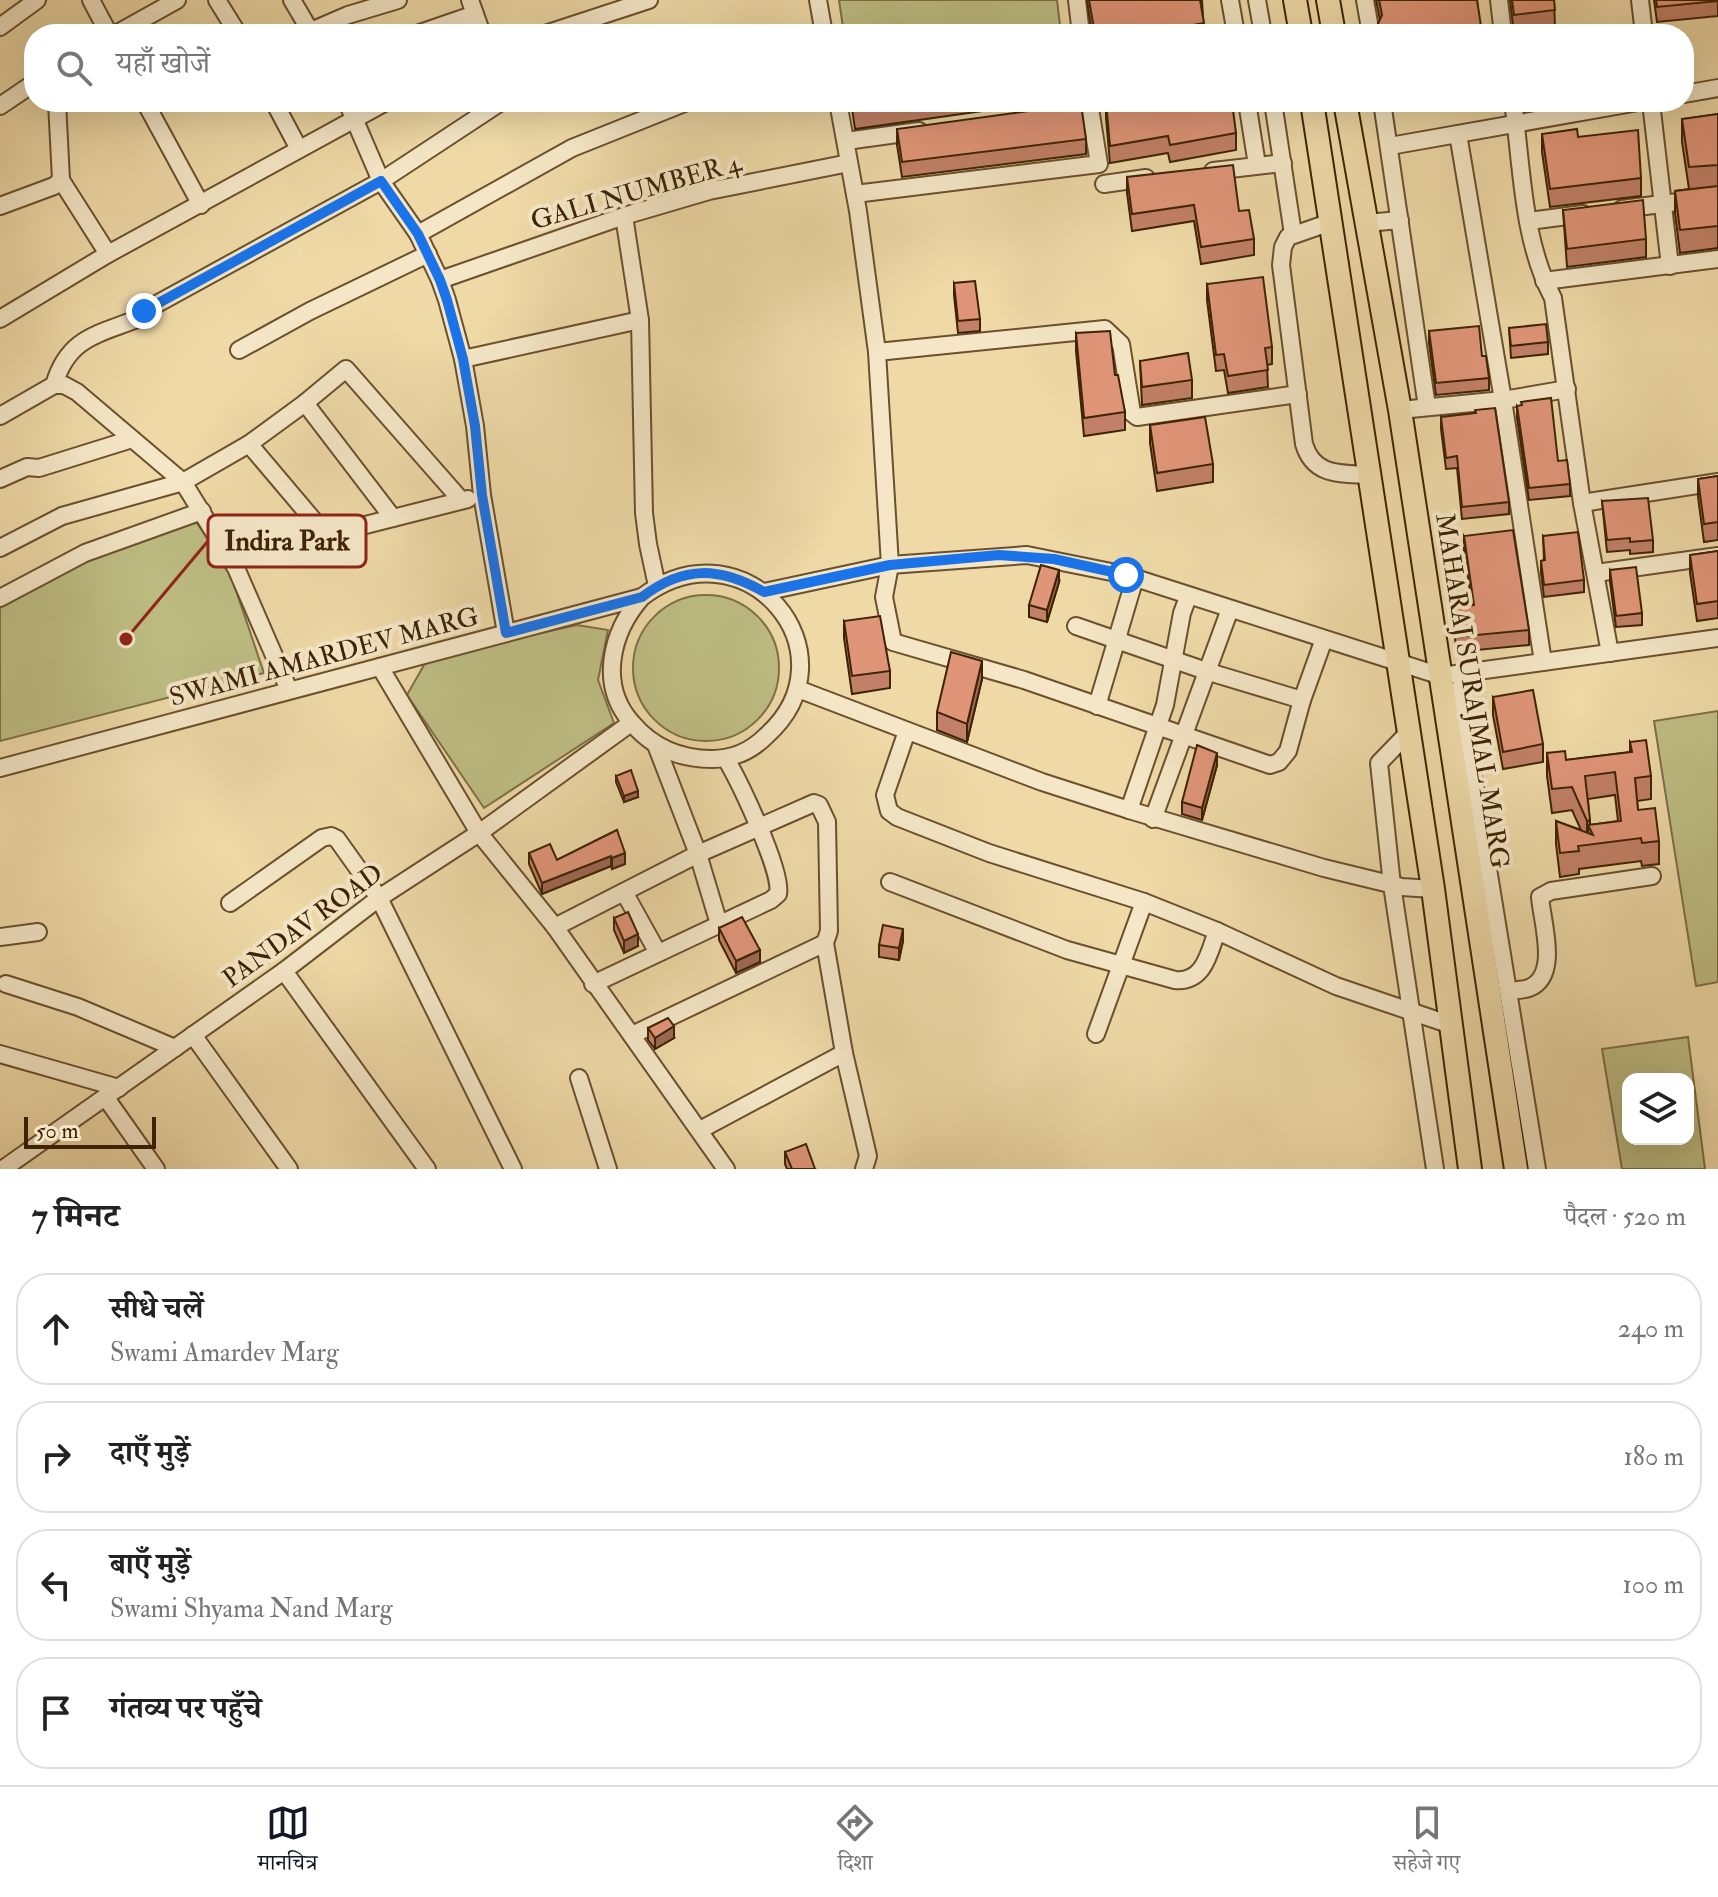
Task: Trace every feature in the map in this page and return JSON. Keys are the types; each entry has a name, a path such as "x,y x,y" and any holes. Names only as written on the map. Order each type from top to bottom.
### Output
{"main road":[{"path":"1295,0 1299,24"},
{"path":"1328,0 1332,24"},
{"path":"1314,112 1433,889 1470,1169"},
{"name":"MAHARAJ SURAJMAL MARG","path":"1347,112 1400,410 1516,1169"}],"street":[{"path":"0,27 37,0"},
{"path":"91,0 104,24"},
{"path":"134,24 177,0"},
{"path":"217,0 232,24"},
{"path":"292,0 306,24"},
{"path":"328,24 398,0"},
{"path":"576,24 649,0"},
{"path":"818,0 822,24"},
{"path":"1077,0 1080,24"},
{"path":"1230,0 1234,24"},
{"path":"1257,0 1261,24"},
{"path":"1365,0 1369,24"},
{"path":"1499,0 1502,24"},
{"path":"1640,0 1643,24"},
{"path":"437,24 472,7"},
{"path":"1694,92 1718,88"},
{"path":"0,106 24,90"},
{"path":"58,112 61,180 108,254"},
{"path":"150,112 201,205"},
{"path":"279,112 299,149"},
{"path":"0,319 108,254 299,149 348,112"},
{"path":"352,112 381,181 418,234 440,280 463,359 506,633"},
{"path":"54,385 61,363 81,343 137,319 144,311 381,181 486,112"},
{"path":"418,234 572,148 662,112"},
{"path":"840,112 877,352 890,565 884,597 893,642 1024,680 1157,728 1274,764 1288,751 1324,639"},
{"path":"855,194 1099,164 1086,112"},
{"path":"1249,112 1257,165"},
{"path":"1275,112 1293,234"},
{"path":"1384,112 1427,407"},
{"path":"1514,112 1529,221 1544,281 1553,298 1582,503 1610,653"},
{"path":"1390,146 1577,112"},
{"path":"1652,112 1670,266"},
{"path":"846,141 937,128"},
{"path":"1458,134 1543,662"},
{"name":"GALI NUMBER 4","path":"440,280 624,216 709,191 849,163"},
{"path":"1196,173 1283,163"},
{"path":"1104,184 1165,176"},
{"path":"0,206 54,186 61,180"},
{"path":"1529,221 1718,197"},
{"path":"624,216 640,320 644,513 657,586"},
{"path":"1366,223 1400,220"},
{"path":"1331,222 1293,234 1283,247 1281,265 1298,394 1308,458 1328,471 1370,475"},
{"path":"239,350 310,311 428,254"},
{"path":"1544,281 1718,259"},
{"path":"463,359 640,320"},
{"path":"877,352 1105,329 1121,344 1132,413 1137,417 1298,394"},
{"path":"0,548 62,516 183,482 249,444 346,369 461,500"},
{"path":"0,416 54,385 64,385 77,392 183,482 236,568 289,690"},
{"path":"1400,410 1503,400 1567,389"},
{"path":"305,403 393,518"},
{"path":"0,479 27,467 39,468 132,439"},
{"path":"249,444 326,535 482,495"},
{"path":"1582,503 1718,482"},
{"path":"0,598 85,553 202,511"},
{"path":"764,592 890,565 1027,555 1135,578 1441,676 1718,638"},
{"path":"1596,573 1718,556"},
{"name":"SWAMI AMARDEV MARG","path":"0,768 642,597 657,586 692,573 721,573 741,579 764,592"},
{"path":"1097,706 1135,578"},
{"path":"642,597 622,624 614,644 613,680 619,702 631,723 669,752 697,759 726,759 754,748 780,724 798,689 800,659 795,637 779,607 764,592"},
{"path":"1129,810 1165,705 1182,613 1188,597"},
{"path":"1153,819 1230,609"},
{"path":"1076,626 1302,700"},
{"path":"380,667 479,833 555,927 726,1169"},
{"path":"1466,673 1459,691 1537,1169"},
{"path":"798,689 1042,782 1153,819 1324,868 1392,885 1433,889"},
{"name":"PANDAV ROAD","path":"10,1167 284,971 379,898 479,833 631,723"},
{"path":"907,731 885,795 889,811 897,817 989,853 1144,902 1217,931 1336,986 1451,1025"},
{"path":"1409,732 1379,763 1409,1012 1435,1169"},
{"path":"656,745 698,854 719,924"},
{"path":"593,984 778,894 778,884 758,826 742,785 726,759"},
{"path":"555,927 758,826 814,803 819,805 827,822 830,889 829,931 825,943 844,1053 868,1156 864,1169"},
{"path":"230,903 322,838 331,836 342,845 379,898 513,1169"},
{"path":"1510,991 1531,987 1544,975 1547,956 1540,897 1551,891 1652,876"},
{"path":"890,882 1067,950 1175,980 1191,979 1205,966 1217,931"},
{"path":"624,892 658,953"},
{"path":"1096,1034 1144,902"},
{"path":"0,937 38,932"},
{"path":"632,1035 825,943"},
{"path":"284,971 427,1169"},
{"path":"6,984 78,1007 175,1048"},
{"path":"193,1035 289,1169"},
{"path":"700,1130 844,1053"},
{"path":"0,1054 113,1093 156,1169"},
{"path":"579,1078 608,1169"}],"green space":[{"path":"839,0 1057,0 1060,24 843,24"},
{"path":"193,517 230,573 264,673 0,741 0,605 78,561"},
{"path":"706,595 734,600 758,616 774,640 779,668 774,696 758,720 734,736 706,741 678,736 654,720 638,696 633,668 638,640 654,616 678,600"},
{"path":"577,625 608,630 598,680 614,723 484,808 407,695 428,658"},
{"path":"1718,711 1718,982 1696,986 1654,721"},
{"path":"1688,1037 1693,1073 1622,1073 1622,1145 1694,1145 1694,1084 1705,1169 1622,1169 1602,1049"}],"building":[{"path":"1089,0 1200,0 1204,23 1198,24 1093,24"},
{"path":"1379,0 1477,0 1481,24 1378,24 1382,15"},
{"path":"1512,0 1554,0 1555,10 1514,15"},
{"path":"1656,0 1718,0 1718,1 1657,7"},
{"path":"1022,112 1082,112 1086,139 902,162 897,129"},
{"path":"1107,112 1233,112 1236,133 1170,145 1168,136 1110,146"},
{"path":"1718,114 1718,165 1689,167 1682,119"},
{"path":"1577,129 1578,137 1638,130 1641,178 1550,189 1542,134"},
{"path":"1233,165 1239,211 1249,210 1254,239 1201,247 1194,205 1132,214 1127,177"},
{"path":"1718,186 1718,226 1680,230 1675,191"},
{"path":"1643,200 1646,239 1567,249 1563,210"},
{"path":"1263,277 1272,347 1265,348 1268,370 1228,376 1224,354 1216,355 1207,284"},
{"path":"975,281 980,319 958,321 954,283"},
{"path":"1546,324 1548,342 1511,346 1509,328"},
{"path":"1479,326 1482,356 1486,356 1489,378 1436,383 1429,331"},
{"path":"1110,331 1115,375 1118,375 1125,412 1084,418 1076,333"},
{"path":"1188,353 1192,380 1142,387 1140,361"},
{"path":"1551,398 1558,461 1567,460 1570,484 1529,488 1517,406 1522,405 1521,402"},
{"path":"1495,408 1509,502 1462,507 1457,456 1446,458 1441,417"},
{"path":"1205,417 1213,464 1157,473 1150,425"},
{"path":"1718,476 1718,522 1704,524 1698,479"},
{"path":"1648,498 1653,540 1607,540 1602,501"},
{"path":"1513,530 1529,630 1456,637 1453,607 1474,605 1464,536"},
{"path":"1578,532 1584,580 1544,585 1541,561 1545,560 1543,536"},
{"path":"1718,551 1718,601 1697,604 1690,555"},
{"path":"1041,565 1059,570 1047,610 1029,605"},
{"path":"1636,567 1642,613 1616,616 1610,570"},
{"path":"880,616 890,671 852,676 844,621"},
{"path":"951,652 982,661 967,724 937,712"},
{"path":"1533,690 1543,744 1503,752 1493,697"},
{"path":"1646,740 1651,776 1635,778 1638,810 1655,808 1659,841 1642,843 1641,838 1578,846 1579,851 1560,853 1556,821 1593,835 1588,825 1621,821 1615,772 1585,776 1590,820 1587,821 1572,787 1552,789 1547,753 1565,751 1566,760 1632,752 1630,742"},
{"path":"1197,745 1217,753 1202,808 1182,802"},
{"path":"631,770 638,791 624,796 616,776"},
{"path":"617,830 625,853 542,883 529,853 550,844 557,860"},
{"path":"628,912 638,934 624,941 614,918"},
{"path":"742,917 760,950 736,961 719,928"},
{"path":"883,925 903,929 899,948 879,945"},
{"path":"668,1018 674,1026 655,1038 648,1028"},
{"path":"806,1144 815,1169 792,1169 785,1152"}],"place":[{"name":"Indira Park","path":"126,639"}],"route":[{"path":"144,311 381,181 418,234 447,300 463,359 475,426 482,495 506,633 642,597 657,586 692,573 721,573 741,579 764,592 890,565 1027,555 1126,575"}]}
